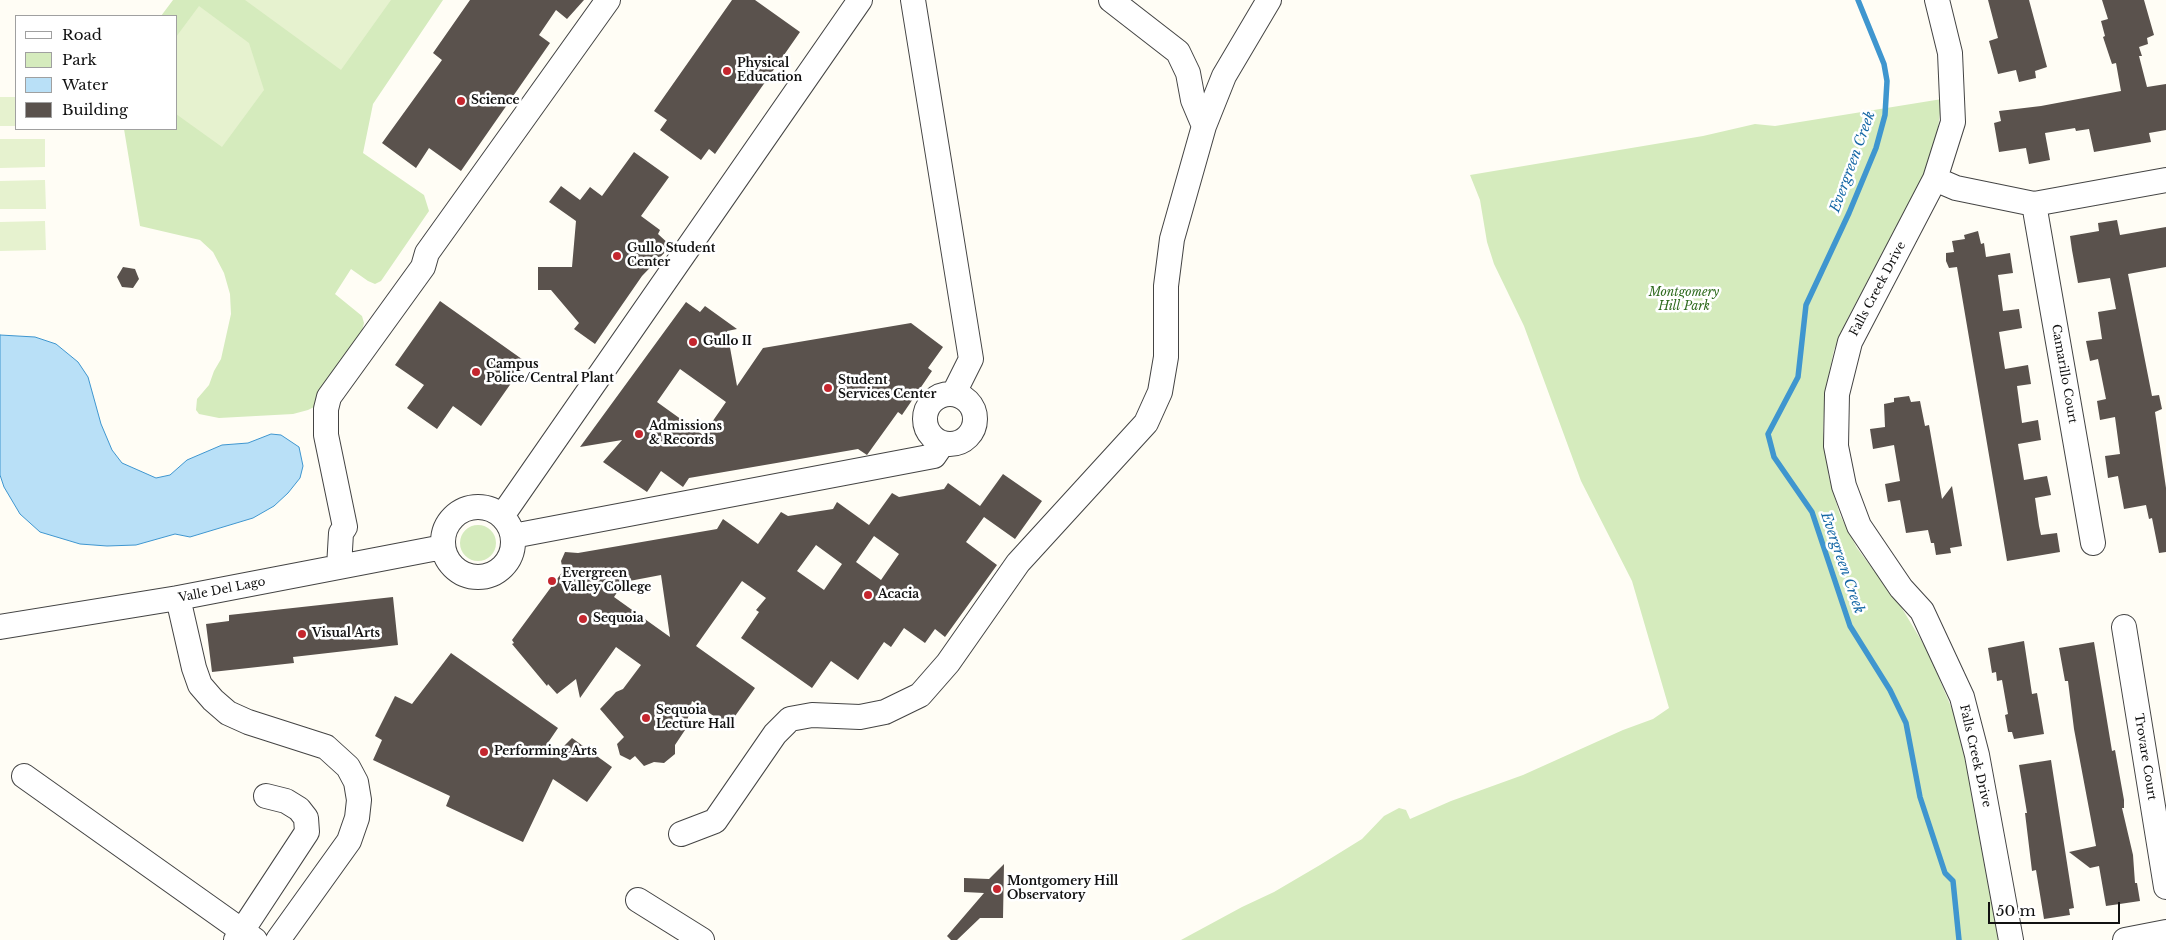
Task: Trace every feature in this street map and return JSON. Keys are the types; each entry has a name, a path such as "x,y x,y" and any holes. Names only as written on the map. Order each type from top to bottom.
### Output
{"street":[{"path":"339,567 341,533 345,527 326,435 326,409 329,397 423,268 427,253 608,0"},
{"path":"508,526 860,0"},
{"path":"914,0 971,359 954,394"},
{"path":"1111,0 1178,52 1188,73 1193,100 1204,126"},
{"path":"681,834 715,820 776,734 790,719 812,715 860,717 885,712 920,695 948,663 1018,563 1146,424 1160,392 1166,357 1166,286 1172,239 1204,126 1224,76 1269,0"},
{"name":"Falls Creek Drive","path":"1937,0 1950,53 1953,122 1935,180 1850,342 1837,394 1836,446 1844,486 1859,526 1901,588 1922,611 1962,697 1977,755 2011,940"},
{"path":"1935,180 1956,188 2034,204 2166,180"},
{"name":"Camarillo Court","path":"2034,204 2093,544"},
{"path":"954,394 968,401 973,408 975,424 972,432 959,442 943,442 929,433 925,417 932,402 938,396 954,394"},
{"path":"508,526 934,456 943,442"},
{"path":"480,507 492,509 508,526 513,548 503,567 494,574 472,577 452,567 443,547 444,534 448,523 457,514 467,508 480,507"},
{"name":"Valle Del Lago","path":"0,627 178,598 443,547"},
{"path":"178,598 194,668 200,685 212,700 228,713 248,722 326,747 348,767 356,782 359,800 358,818 349,841 278,940"},
{"name":"Trovare Court","path":"2124,627 2166,886"},
{"path":"24,776 244,937 307,832 306,818 299,809 286,801 266,796"},
{"path":"638,900 702,940"},
{"path":"2125,940 2166,932"}],"green space":[{"path":"173,0 443,0 373,104 363,153 424,195 429,211 381,281 375,284 351,269 335,294 362,316 364,323 360,339 316,406 308,410 293,414 219,418 199,414 196,410 197,399 209,385 221,359 231,314 230,294 224,273 213,252 200,240 140,226 124,130 178,130 178,15 162,15"},
{"path":"245,0 391,0 341,70"},
{"path":"199,6 249,43 264,90 222,147 178,115 178,34"},
{"path":"0,97 15,97 15,126 0,126"},
{"name":"Montgomery Hill Park","path":"1942,99 1937,135 1928,166 1848,318 1834,350 1825,392 1823,432 1829,478 1840,515 1857,548 1900,605 1927,650 1958,723 1973,793 1998,940 1181,940 1274,892 1320,865 1362,839 1384,816 1399,808 1406,810 1410,819 1451,801 1523,775 1623,730 1653,719 1669,708 1632,581 1581,481 1524,326 1494,264 1487,242 1480,200 1470,175 1703,136 1755,124 1775,126"},
{"path":"0,139 45,139 45,167 0,168"},
{"path":"45,180 46,209 0,209 0,181"},
{"path":"45,221 46,250 0,251 0,222"},
{"path":"478,525 485,526 491,530 495,536 495,550 491,556 485,560 478,561 471,560 465,556 461,550 460,543 461,536 465,530 471,526"}],"water":[{"path":"0,335 35,337 56,344 78,362 88,377 101,424 112,450 122,463 156,478 170,475 187,460 222,445 248,443 271,434 281,435 299,447 303,466 300,478 274,506 253,518 190,537 175,534 136,545 107,546 80,544 40,532 20,514 4,487 0,475"}],"building":[{"name":"Science","path":"470,0 584,0 567,19 556,10 539,35 550,43 461,171 429,148 416,168 382,143 442,60 433,53"},
{"name":"Physical Education","path":"732,0 755,0 800,32 715,154 709,149 701,160 660,130 667,120 654,111"},
{"path":"1988,0 2029,0 2047,67 2035,71 2036,78 2019,82 2016,70 1998,74 1989,41 1998,38"},
{"path":"2102,0 2144,0 2154,35 2147,38 2148,44 2139,47 2142,56 2139,56 2147,87 2166,84 2166,130 2149,133 2151,142 2094,152 2089,129 2076,131 2075,128 2045,133 2050,160 2029,164 2026,148 1999,152 1994,123 2001,121 1999,111 2041,106 2121,91 2116,63 2112,64 2103,37 2105,36 2101,21 2108,19"},
{"name":"Gullo Student Center","path":"634,152 669,177 641,216 660,230 658,234 671,246 642,276 595,344 574,329 579,323 551,290 538,290 538,267 572,267 576,221 549,202 561,186 580,200 590,187 602,196"},
{"path":"2117,220 2120,235 2166,227 2166,267 2128,274 2152,396 2159,395 2162,409 2155,412 2166,488 2166,552 2159,553 2152,518 2149,519 2146,505 2124,509 2118,476 2108,478 2105,456 2120,454 2115,417 2100,420 2097,401 2106,399 2098,359 2090,361 2086,341 2102,339 2098,312 2116,309 2110,278 2078,283 2070,236 2099,231 2098,223"},
{"path":"1978,231 1981,244 1984,243 1986,257 2010,253 2013,273 1998,275 2003,311 2019,309 2022,328 1999,332 2005,369 2028,365 2031,384 2017,386 2022,423 2038,420 2041,440 2018,444 2024,480 2047,476 2051,495 2035,498 2039,526 2041,535 2057,533 2060,552 2007,561 1957,267 1949,268 1946,261 1946,253 1954,252 1952,241 1965,239 1964,235"},
{"path":"123,267 135,269 139,279 133,288 122,287 117,277"},
{"name":"Campus Police/Central Plant","path":"440,301 526,362 481,426 453,406 437,429 407,408 424,385 395,365"},
{"name":"Student Services Center","path":"686,302 700,312 705,306 737,329 727,331 737,386 763,348 911,323 943,347 928,368 932,371 902,415 898,412 867,455 858,449 689,478 683,487 661,471 647,492 603,462 622,440 580,447","holes":["680,369 726,402 703,435 657,402"]},
{"path":"1909,396 1911,402 1920,401 1925,426 1929,425 1942,499 1952,486 1962,546 1950,548 1951,553 1936,555 1934,543 1931,543 1928,530 1906,533 1900,500 1888,502 1885,484 1900,481 1894,445 1873,449 1870,429 1885,427 1884,404 1894,402 1894,398"},
{"name":"Acacia","path":"1003,474 1042,501 1015,539 984,517 966,542 997,565 945,637 935,629 925,643 904,628 891,647 884,642 858,680 831,661 812,688 741,638 759,612 756,610 766,598 742,581 696,646 755,688 728,726 692,701 685,730 675,745 675,754 664,763 654,762 644,766 635,756 630,760 620,755 617,744 624,737 600,709 616,692 623,689 641,665 616,647 580,698 576,679 557,694 548,684 547,686 512,644 514,643 512,640 563,571 561,561 565,552 578,553 717,529 723,519 758,544 781,512 788,516 833,509 837,502 869,525 892,493 899,497 944,489 948,483 980,506","holes":["874,536 899,554 881,580 856,562","816,545 842,564 824,590 797,571","661,575 670,637 614,597 624,582"]},
{"name":"Visual Arts","path":"393,597 398,645 293,657 294,663 212,672 206,624 229,621 229,615"},
{"path":"2024,641 2032,694 2037,693 2044,734 2014,739 2012,732 2008,732 2005,715 2008,714 2002,680 1997,681 1996,672 1992,673 1988,648"},
{"path":"2094,642 2112,751 2115,750 2124,800 2124,808 2122,808 2133,855 2135,883 2137,883 2140,901 2106,906 2099,866 2090,868 2069,852 2096,846 2074,729 2068,681 2065,681 2059,648"},
{"name":"Performing Arts","path":"451,653 558,728 543,750 552,758 572,738 612,767 587,802 553,779 523,842 446,806 450,796 373,760 382,740 375,736 395,696 412,704"},
{"path":"2051,760 2074,908 2069,909 2070,915 2044,919 2036,870 2032,871 2025,813 2027,813 2019,765"},
{"path":"1004,864 1003,918 980,918 957,940 951,940 947,936 984,893 964,892 964,878 989,879"}],"waterway":[{"name":"Evergreen Creek","path":"1858,0 1884,64 1887,81 1885,115 1876,148 1849,213 1806,305 1798,377 1768,434 1774,457 1812,512 1850,626 1890,690 1906,723 1920,797 1945,873 1953,881 1959,940"}],"place":[{"name":"Physical Education","path":"727,71"},
{"name":"Science","path":"461,101"},
{"name":"Gullo Student Center","path":"617,256"},
{"name":"Gullo II","path":"693,342"},
{"name":"Campus Police/Central Plant","path":"476,372"},
{"name":"Student Services Center","path":"828,388"},
{"name":"Admissions & Records","path":"639,434"},
{"name":"Evergreen Valley College","path":"552,581"},
{"name":"Acacia","path":"868,595"},
{"name":"Sequoia","path":"583,619"},
{"name":"Visual Arts","path":"302,634"},
{"name":"Sequoia Lecture Hall","path":"646,718"},
{"name":"Performing Arts","path":"484,752"},
{"name":"Montgomery Hill Observatory","path":"997,889"}]}
